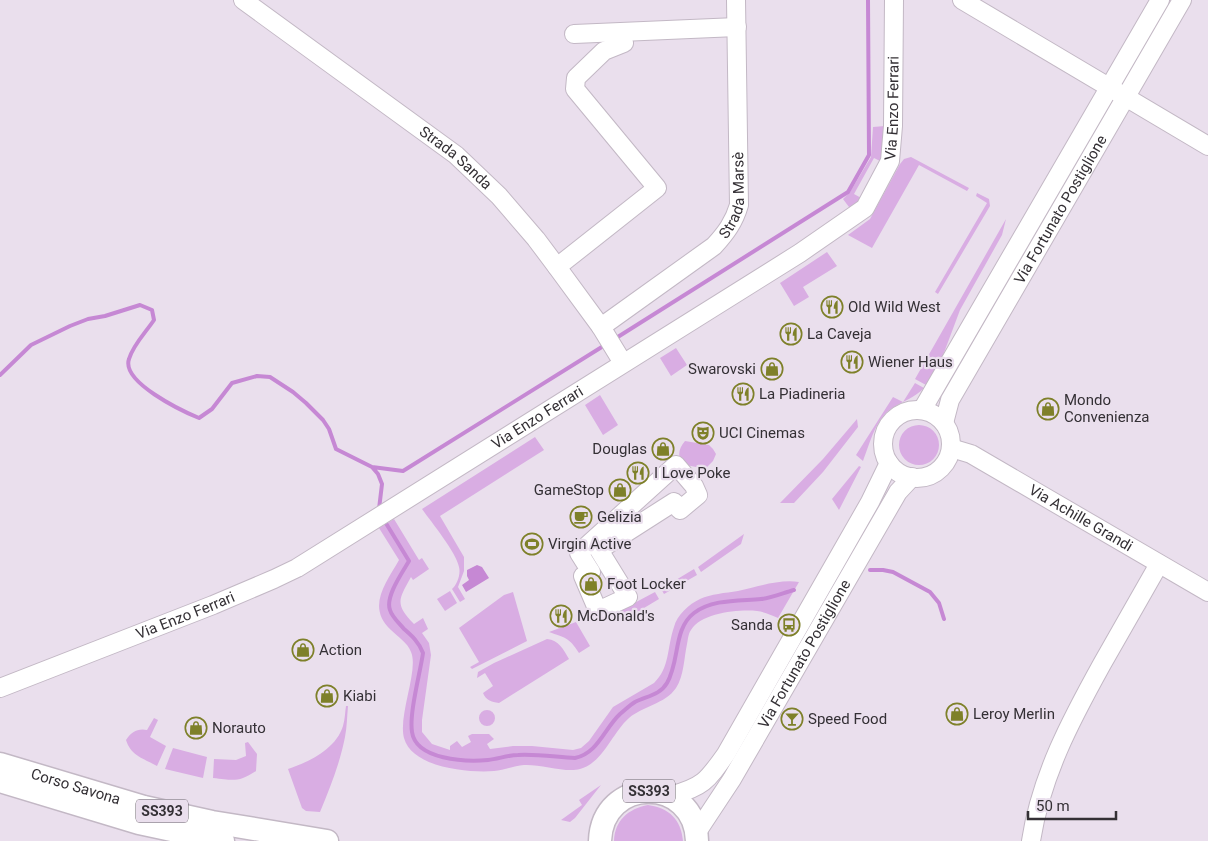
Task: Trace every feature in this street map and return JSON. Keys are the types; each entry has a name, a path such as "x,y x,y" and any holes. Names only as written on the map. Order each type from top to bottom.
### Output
{"main road":[{"name":"Corso Savona","path":"0,764 144,807 212,822 327,841"},
{"name":"Corso Savona","path":"0,781 139,823 223,841"},
{"name":"SS393","path":"586,841 601,833 608,812 618,802 630,795 643,791 657,792 670,796 683,805 692,817 697,837"}],"street":[{"name":"Strada Sanda","path":"242,0 456,155 499,196 536,239 606,335 623,363"},
{"name":"Strada Marsè","path":"606,335 714,246 727,232 735,219 739,205 736,0"},
{"name":"Via Enzo Ferrari","path":"0,688 274,580 297,568 792,259 865,208 890,162 893,126 894,0"},
{"path":"962,0 1208,146"},
{"name":"Via Fortunato Postiglione","path":"922,410 1160,0"},
{"name":"Via Fortunato Postiglione","path":"944,423 950,400 1182,0"},
{"path":"574,34 737,27"},
{"path":"557,267 657,188 575,89 576,78 604,51 624,43"},
{"path":"922,410 930,412 944,423 950,437 951,448 943,466 934,473 924,477 912,477 896,470 889,463 883,440 889,425 894,419 907,411 922,410"},
{"name":"Via Achille Grandi","path":"951,448 970,454 1208,592"},
{"name":"Via Fortunato Postiglione","path":"670,796 698,786 709,778 726,754 870,502 889,463"},
{"path":"676,465 694,486 698,495 680,510 674,502 599,550 628,597 598,610 583,576 591,572 579,553 676,465"},
{"name":"Via Fortunato Postiglione","path":"697,837 898,492 912,477"},
{"path":"1031,841 1043,790 1060,744 1159,564"}],"shaded area":[{"path":"885,126 882,162 874,158 854,194 863,199 852,211 843,199 850,192 871,157 873,127"},
{"path":"911,157 969,188 967,191 919,165 872,248 848,235 870,219 900,164 904,159"},
{"path":"977,193 989,199 990,206 938,294 935,292 987,203 976,196"},
{"path":"1006,219 1002,235 960,310 942,358 926,385 915,379"},
{"path":"827,252 837,266 803,287 809,297 794,306 780,283"},
{"path":"676,348 687,365 671,376 660,358"},
{"path":"915,383 924,388 903,402"},
{"path":"600,395 618,425 603,435 585,405"},
{"path":"893,397 903,402 888,411 878,424 863,461 856,455"},
{"path":"857,419 858,427 823,472 794,503 780,503 823,459"},
{"path":"919,425 933,431 939,445 933,459 919,465 905,459 899,445 905,431"},
{"path":"535,437 544,450 440,516 464,557 464,571 458,587 465,599 460,602 452,589 459,576 457,561 449,546 422,509"},
{"path":"685,441 709,445 716,454 713,461 707,467 701,468 686,465 680,460 679,454"},
{"path":"859,466 861,467 839,510 832,499"},
{"path":"394,519 419,560 422,558 429,569 413,580 411,577 400,601 403,611 414,624 423,618 428,629 422,633 429,643 431,655 422,732 432,744 450,750 450,746 457,741 462,747 471,742 468,736 472,734 489,734 494,739 487,744 490,749 513,746 573,750 581,748 589,741 613,707 654,683 659,677 666,664 676,623 684,610 700,599 713,595 776,582 799,582 778,618 760,611 741,611 721,613 696,624 689,635 682,672 676,688 666,698 629,718 601,754 588,766 574,770 524,765 494,771 457,769 429,762 418,756 409,748 404,738 404,717 413,660 407,646 384,621 380,613 379,604 384,586 399,560 379,528"},
{"path":"744,534 741,544 701,572 698,567"},
{"path":"477,565 482,567 489,578 466,592 462,585 469,580 467,570"},
{"path":"694,569 697,575 664,594 661,589"},
{"path":"450,591 457,603 445,611 437,599"},
{"path":"513,592 527,641 472,669 470,667 479,662 459,628 504,595"},
{"path":"655,592 659,599 624,620 608,617"},
{"path":"576,622 590,646 579,653 569,641 549,632"},
{"path":"547,639 558,643 569,659 499,703 487,699 483,693 493,686 485,673 477,678 478,672"},
{"path":"346,706 348,706 345,737 331,785 320,812 306,811 302,808 288,769 304,763 328,748 343,726"},
{"path":"484,710 490,710 495,715 493,724 484,726 479,721 479,715"},
{"path":"154,718 158,720 150,737 166,746 157,766 134,753 126,740 135,731 147,730"},
{"path":"248,742 257,754 256,771 235,780 213,778 214,759 236,760 246,756 245,743"},
{"path":"173,748 207,757 203,778 165,769"},
{"path":"601,785 575,818 570,822 561,820 582,805 579,800"},
{"path":"648,805 662,809 673,816 680,827 683,841 614,841 620,821 634,809"}],"waterway":[{"path":"613,340 848,192 869,155 868,0"},
{"path":"0,375 31,345 88,319 105,316 140,305 152,310 154,320 133,349 129,359 129,368 134,377 143,386 167,402 199,418 212,409 232,383 257,376 270,377 293,392 323,420 329,429 336,449 372,467 378,474 382,484 379,509"},
{"path":"372,467 403,471 605,345"},
{"path":"384,520 409,561 392,592 389,605 390,610 396,620 417,642 423,653 413,704 412,732 422,748 432,754 443,757 488,760 525,755 575,758 583,755 595,746 620,714 635,702 657,693 664,687 674,665 683,628 687,620 694,613 701,608 717,603 773,597 794,590"},
{"path":"870,570 893,572 930,592 939,603 944,619"}],"place":[{"name":"Old Wild West","path":"832,307"},
{"name":"La Caveja","path":"791,334"},
{"name":"Wiener Haus","path":"852,362"},
{"name":"Swarovski","path":"772,369"},
{"name":"La Piadineria","path":"743,394"},
{"name":"Mondo Convenienza","path":"1048,409"},
{"name":"UCI Cinemas","path":"703,433"},
{"name":"Douglas","path":"663,449"},
{"name":"I Love Poke","path":"638,473"},
{"name":"GameStop","path":"620,490"},
{"name":"Gelizia","path":"581,517"},
{"name":"Virgin Active","path":"532,544"},
{"name":"Foot Locker","path":"591,584"},
{"name":"McDonald's","path":"561,616"},
{"name":"Sanda","path":"789,625"},
{"name":"Action","path":"303,650"},
{"name":"Kiabi","path":"327,696"},
{"name":"Leroy Merlin","path":"957,714"},
{"name":"Speed Food","path":"792,719"},
{"name":"Norauto","path":"196,728"}]}
